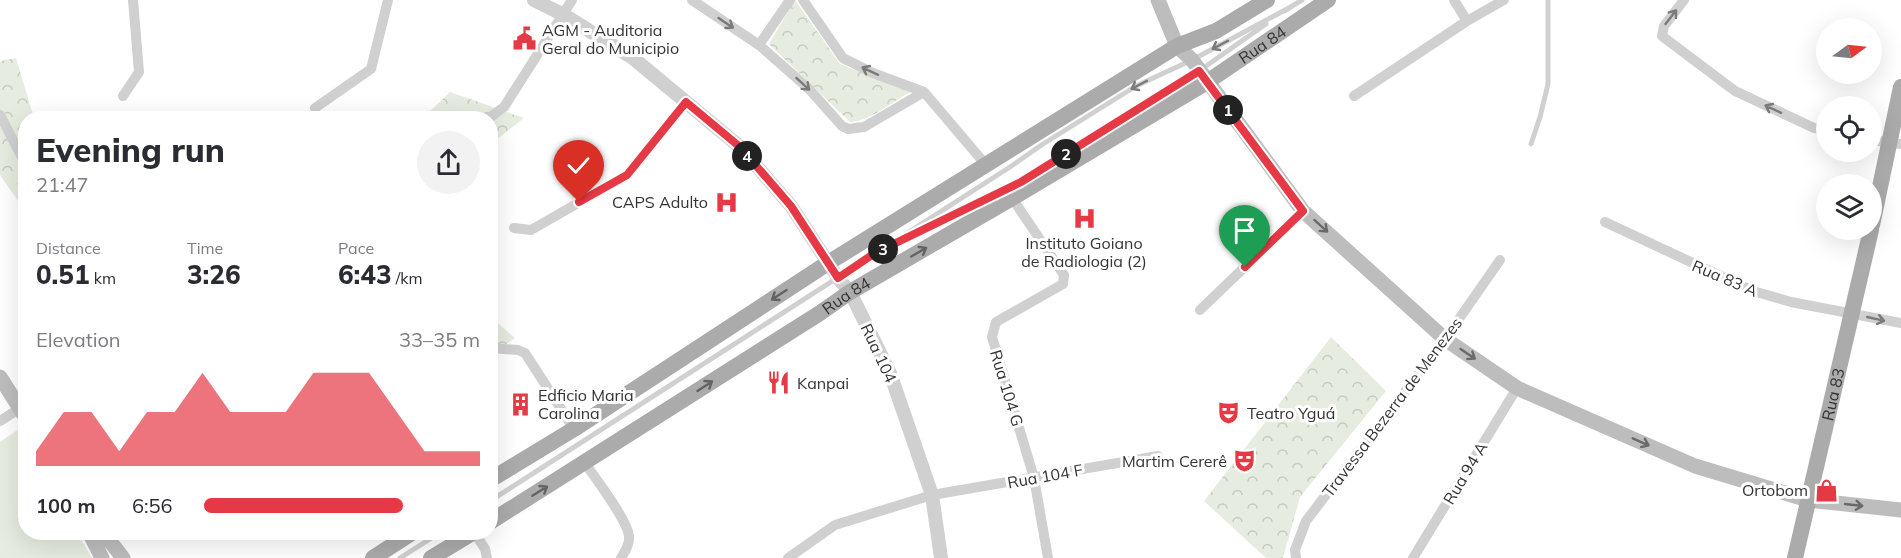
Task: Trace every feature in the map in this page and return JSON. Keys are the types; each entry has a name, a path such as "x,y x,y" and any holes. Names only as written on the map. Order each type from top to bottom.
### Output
{"main road":[{"path":"1158,0 1178,46 1303,211 1445,339 1517,388 1695,466 1808,500 1901,510"},
{"path":"498,475 574,429 828,263 1178,46 1216,31 1267,0"},
{"name":"Rua 84","path":"498,517 850,292 1012,198 1199,71 1328,0"},
{"name":"Rua 83","path":"1882,190 1896,144 1901,87"},
{"name":"Rua 83","path":"1795,558 1868,240"},
{"path":"0,377 18,403"},
{"path":"93,540 102,558"},
{"path":"109,540 123,558"},
{"path":"373,558 401,540"},
{"path":"431,558 461,540"}],"street":[{"path":"123,96 140,72 133,0"},
{"path":"315,108 371,69 388,0"},
{"name":"Rua 104","path":"534,0 564,15 633,58 740,147 791,206 838,278 850,292 890,373 932,495 941,558"},
{"path":"498,111 504,107 572,0"},
{"path":"693,0 759,45 808,88 842,126 848,129 864,127 924,93"},
{"path":"759,45 790,0"},
{"path":"803,0 843,58 873,73 924,93 986,165"},
{"path":"1454,0 1467,21"},
{"path":"1354,96 1467,21 1504,0"},
{"path":"1684,0 1664,26 1662,36 1735,91 1816,128"},
{"path":"514,228 531,230 627,175 686,102"},
{"path":"0,116 18,150"},
{"name":"Rua 104 G","path":"1012,198 1064,275 1063,284 996,322 992,337 1034,478 1048,558"},
{"path":"1200,310 1303,211"},
{"name":"Rua 83 A","path":"1605,222 1753,291 1791,302 1901,323"},
{"name":"Travessa Bezerra de Menezes","path":"1296,558 1295,550 1306,521 1445,339 1500,260"},
{"path":"498,347 525,353 574,429"},
{"name":"Rua 94 A","path":"1413,558 1517,388"},
{"path":"0,421 18,412"},
{"name":"Rua 104 F","path":"788,558 835,525 932,495 1158,456"},
{"path":"585,463 624,523 629,537 626,551 621,558"},
{"path":"479,540 487,558"}],"lane":[{"path":"498,496 1011,167 1042,144 1136,86 1199,71 1302,0"},
{"path":"1531,144 1548,84 1548,0"},
{"path":"876,253 1021,182 1199,71 1285,10"},
{"path":"400,558 428,540"}],"green space":[{"path":"795,0 840,64 910,92 874,115 850,122 769,44"},
{"path":"16,58 32,111 18,111 18,201 0,175 0,61"},
{"path":"450,92 524,118 498,138 498,111 430,111"},
{"path":"498,323 515,338 498,350"},
{"path":"1331,337 1386,391 1300,497 1283,558 1266,558 1204,501"},
{"path":"18,430 18,540 81,540 92,558 0,558 0,442"}],"place":[{"name":"AGM - Auditoria Geral do Municipio","path":"524,39"},
{"name":"CAPS Adulto","path":"726,202"},
{"name":"Instituto Goiano de Radiologia (2)","path":"1084,218"},
{"name":"Kanpai","path":"779,383"},
{"name":"Edficio Maria Carolina","path":"520,404"},
{"name":"Teatro Yguá","path":"1229,413"},
{"name":"Martim Cererê","path":"1245,461"},
{"name":"Ortobom","path":"1826,490"}],"route":[{"path":"579,202 627,175 686,102 740,147 791,206 838,278 875,253 1021,182 1199,71 1303,211 1245,267"}]}
